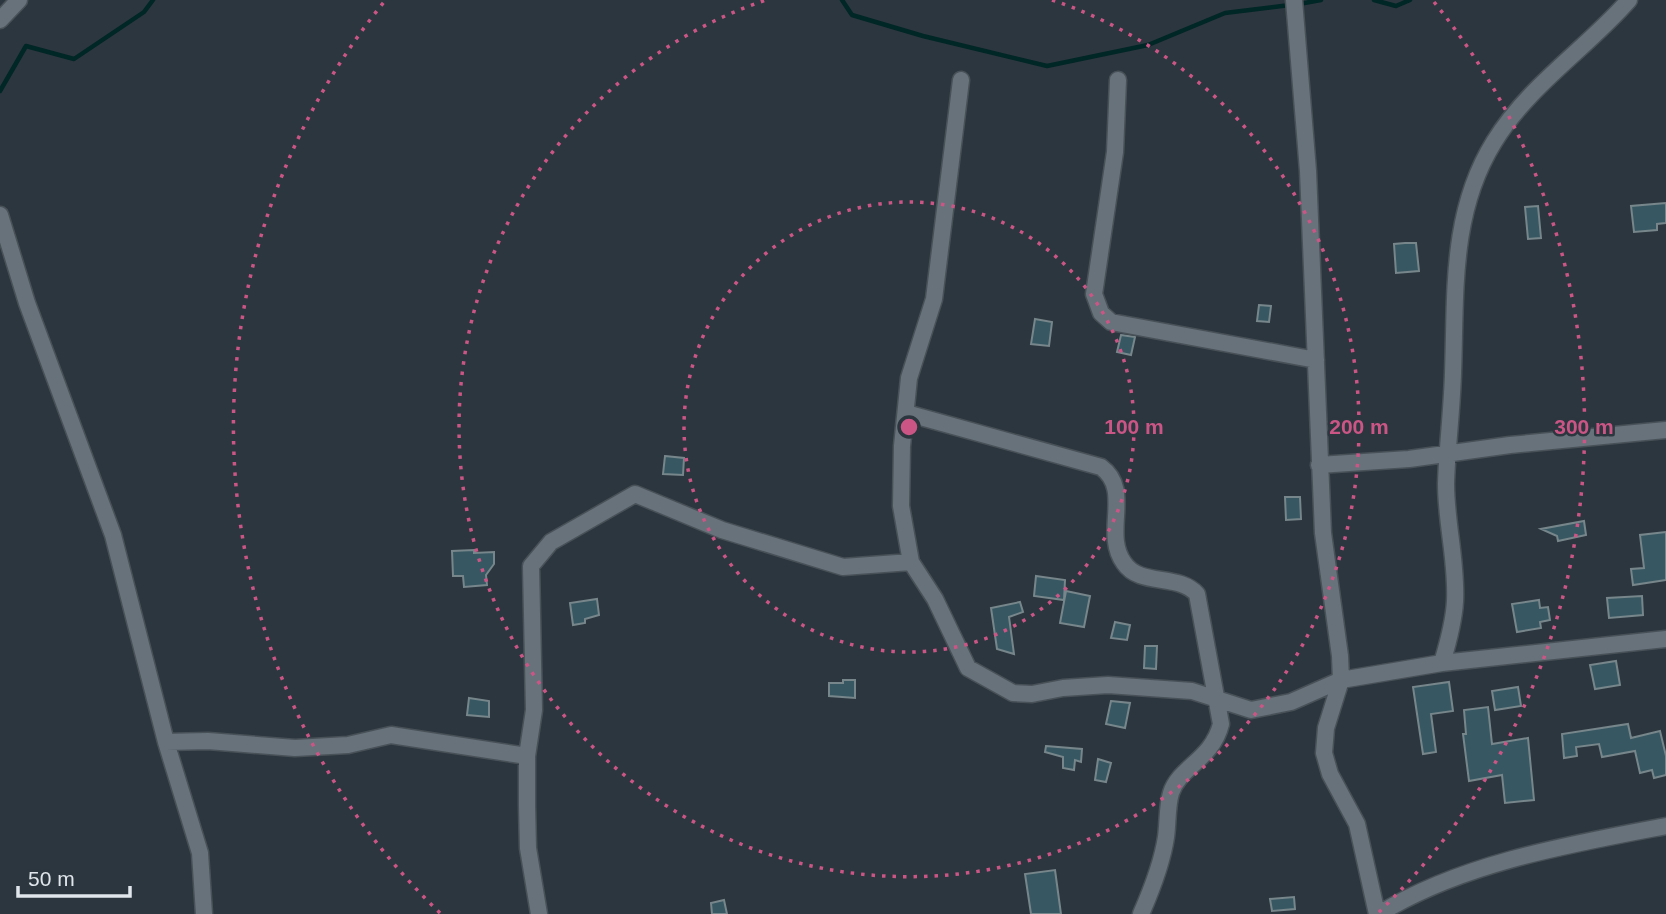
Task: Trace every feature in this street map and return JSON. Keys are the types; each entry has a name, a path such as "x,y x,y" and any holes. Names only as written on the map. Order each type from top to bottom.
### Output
{"street":[{"path":"0,20 19,0"},
{"path":"1294,0 1308,171 1323,533 1341,680 1326,728 1324,753 1330,774 1357,824 1378,914 1443,880 1570,846 1666,826"},
{"path":"1442,663 1455,601 1446,482 1450,453 1458,242 1478,173 1517,109 1542,82 1606,26 1629,0"},
{"path":"961,80 934,299 909,378 900,477 901,506 911,562 935,599 968,668 1013,693 1032,694 1063,688 1108,685 1192,691 1251,710 1315,693 1341,680 1442,663 1666,639"},
{"path":"1118,80 1115,152 1094,294 1101,313 1111,322 1315,360"},
{"path":"0,215 27,303 113,535 166,742 200,853 204,914"},
{"path":"906,413 1101,467 1109,473 1117,492 1117,547 1123,563 1133,572 1189,585 1197,594 1221,724 1217,739 1170,794 1162,861 1140,914"},
{"path":"1319,465 1666,430"},
{"path":"539,914 528,848 527,756 534,710 531,566 551,542 628,497 643,495 722,530 843,567 911,562"},
{"path":"166,742 208,741 295,748 348,745 391,735 527,756"}],"building":[{"path":"1666,203 1666,223 1657,224 1657,230 1634,232 1631,206"},
{"path":"1538,206 1541,238 1528,239 1525,207"},
{"path":"1416,243 1419,271 1396,273 1394,244"},
{"path":"1259,305 1271,306 1269,322 1257,321"},
{"path":"1035,319 1052,322 1049,346 1031,344"},
{"path":"1121,335 1135,337 1131,355 1117,352"},
{"path":"665,456 684,458 683,475 663,474"},
{"path":"1285,497 1300,497 1301,519 1286,520"},
{"path":"1584,521 1586,535 1558,541 1557,536 1541,529"},
{"path":"1666,532 1666,580 1633,585 1631,569 1644,568 1640,535"},
{"path":"474,550 474,553 494,552 494,564 486,575 487,585 464,587 463,576 453,576 452,551"},
{"path":"1036,576 1065,580 1064,600 1034,596"},
{"path":"1066,591 1090,596 1084,627 1060,623"},
{"path":"1642,596 1643,615 1609,618 1607,598"},
{"path":"597,599 599,615 585,619 585,623 573,625 570,603"},
{"path":"1539,600 1540,608 1548,607 1550,620 1540,622 1541,628 1517,632 1512,604"},
{"path":"1020,602 1023,612 1009,617 1014,654 997,649 991,608"},
{"path":"1115,622 1130,625 1127,640 1111,638"},
{"path":"1145,646 1157,646 1156,669 1144,668"},
{"path":"1616,661 1620,685 1595,689 1590,665"},
{"path":"843,680 855,680 855,698 829,696 829,683 843,683"},
{"path":"1449,682 1453,711 1431,714 1436,752 1423,754 1413,687"},
{"path":"1518,687 1521,706 1495,710 1492,691"},
{"path":"469,698 489,701 489,717 467,715"},
{"path":"1111,701 1130,703 1125,728 1106,724"},
{"path":"1488,707 1492,744 1528,738 1534,800 1505,803 1502,775 1469,781 1463,734 1466,734 1464,710"},
{"path":"1628,724 1631,738 1660,731 1666,756 1666,775 1654,778 1652,770 1640,773 1635,751 1602,757 1599,744 1576,747 1577,756 1564,758 1562,734"},
{"path":"1046,746 1082,749 1081,762 1075,760 1074,770 1063,768 1063,757 1045,752"},
{"path":"1098,759 1111,763 1106,782 1095,780"},
{"path":"1055,870 1061,914 1031,914 1025,874"},
{"path":"1294,897 1295,909 1272,911 1270,899"},
{"path":"724,900 727,914 712,914 711,903"}],"waterway":[{"path":"0,91 26,46 74,59 144,12 153,0"},
{"path":"842,0 852,15 923,36 1047,66 1148,45 1225,13 1290,5"},
{"path":"1299,4 1321,0"},
{"path":"1374,0 1396,6 1410,0"}]}
